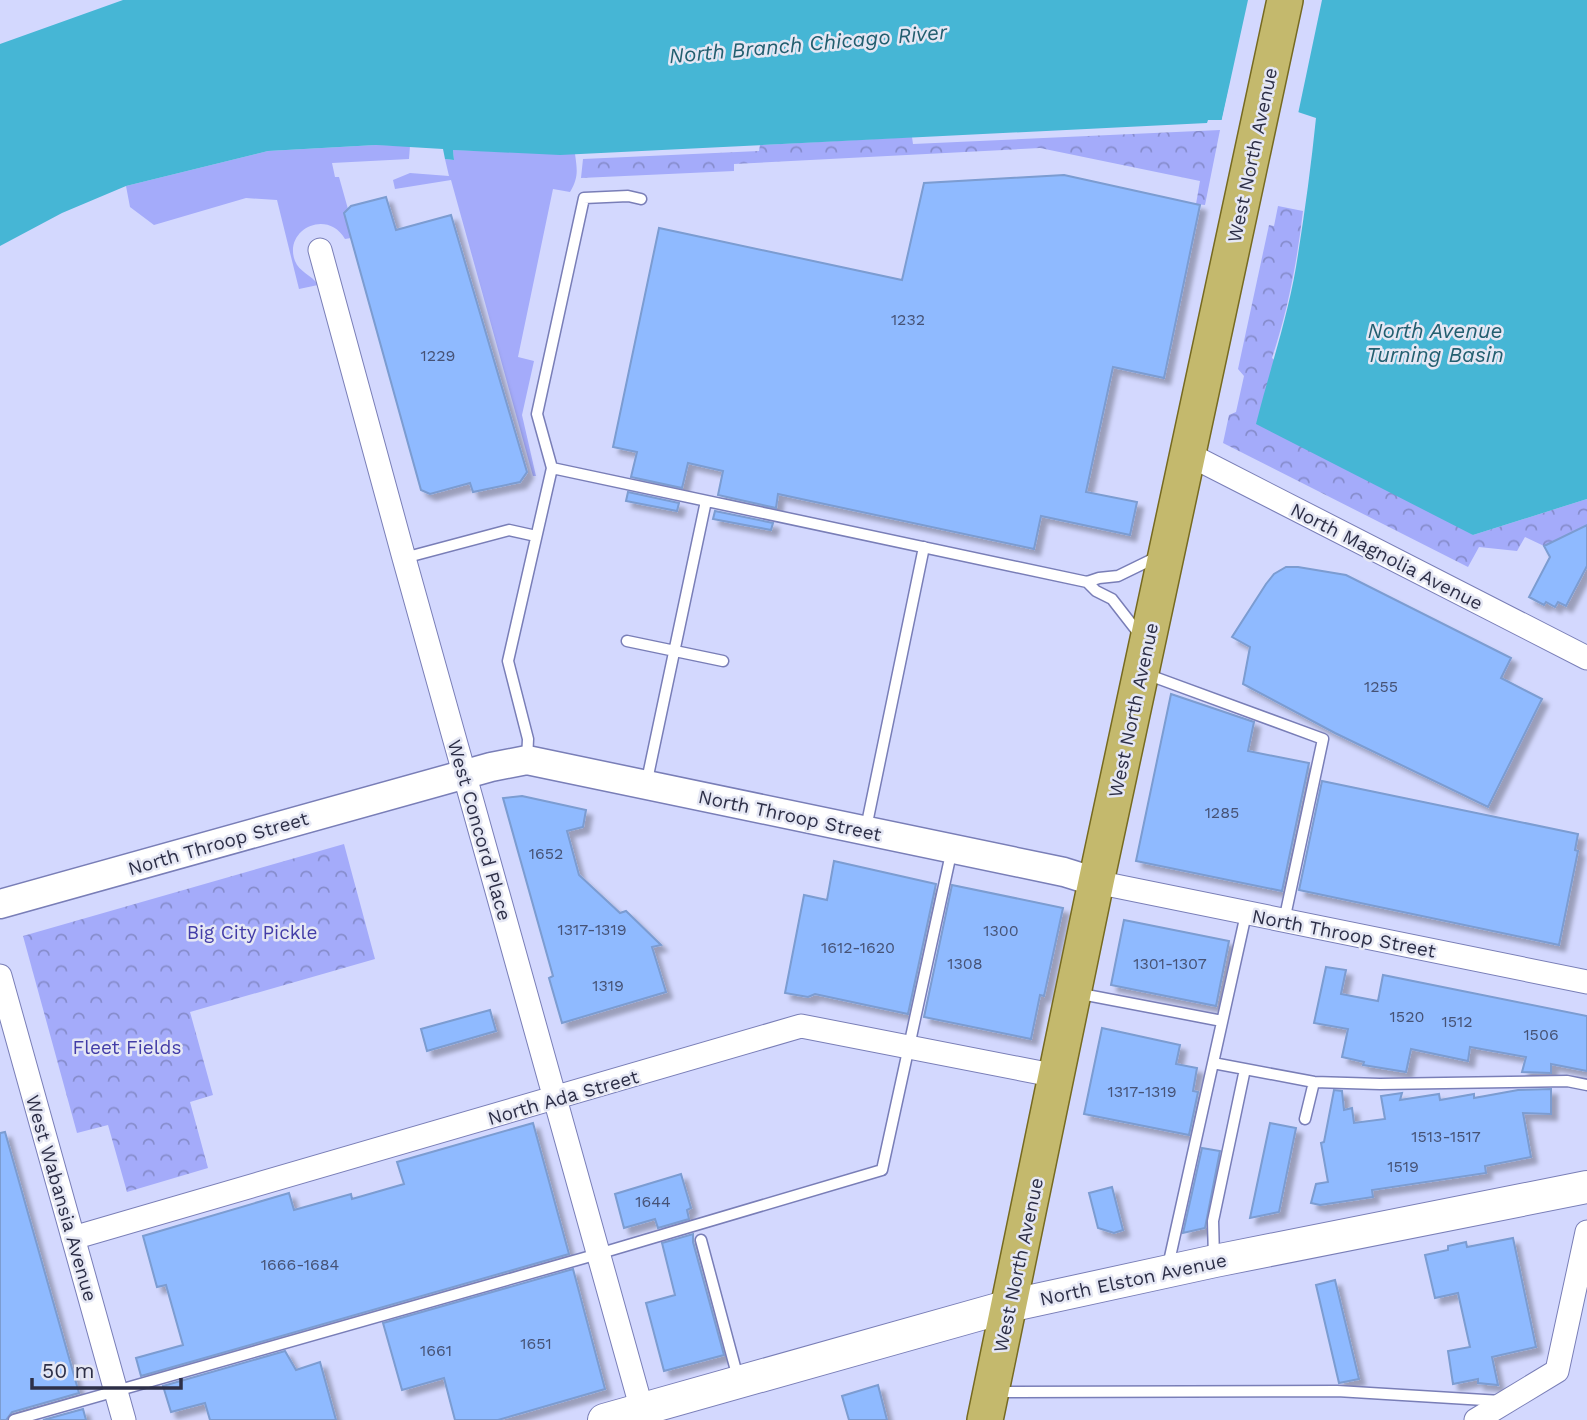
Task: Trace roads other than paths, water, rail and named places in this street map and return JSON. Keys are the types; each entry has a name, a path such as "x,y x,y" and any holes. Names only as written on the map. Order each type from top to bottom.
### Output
{"main road":[{"name":"West North Avenue","path":"988,1406 1096,882 1285,0"},
{"name":"North Elston Avenue","path":"604,1420 1009,1306 1214,1261 1587,1186"}],"street":[{"name":"West Concord Place","path":"320,250 642,1410"},
{"name":"North Magnolia Avenue","path":"1188,454 1587,658"},
{"name":"North Throop Street","path":"0,904 464,775 527,760 1064,872 1096,882 1246,914 1587,982"},
{"name":"West Wabansia Avenue","path":"0,976 5,1017 73,1238 124,1420"},
{"name":"North Ada Street","path":"73,1238 802,1026 1057,1076"},
{"path":"1476,1420 1557,1371 1587,1232"}],"lane":[{"path":"527,760 528,739 509,661 552,468 537,414 584,198 628,196 641,199"},
{"path":"552,468 1087,582 1118,576 1167,551"},
{"path":"646,785 706,500"},
{"path":"404,558 509,530 536,536"},
{"path":"866,831 924,547"},
{"path":"1087,582 1096,591 1112,599 1144,659 1323,739 1284,921"},
{"path":"627,641 723,661"},
{"path":"14,1420 598,1254 882,1170 952,849"},
{"path":"1167,1272 1246,914"},
{"path":"1074,992 1222,1021"},
{"path":"1213,1063 1314,1082 1380,1084 1567,1081 1587,1085"},
{"path":"1214,1261 1213,1221 1245,1069"},
{"path":"1305,1119 1314,1082"},
{"path":"701,1240 739,1381"},
{"path":"988,1406 1337,1391 1507,1401"}],"water":[{"path":"123,0 1587,0 1587,499 1473,535 1256,424 1296,267 1316,118 1229,89 1222,120 1208,120 1207,123 560,155 453,150 454,160 445,159 443,149 376,145 268,151 126,186 62,213 0,246 0,44"}],"water label":[{"name":"North Branch Chicago River","path":"808,44"},
{"name":"North Avenue Turning Basin","path":"1435,343"}],"park label":[{"name":"Big City Pickle","path":"252,932"},
{"name":"Fleet Fields","path":"127,1047"}]}
